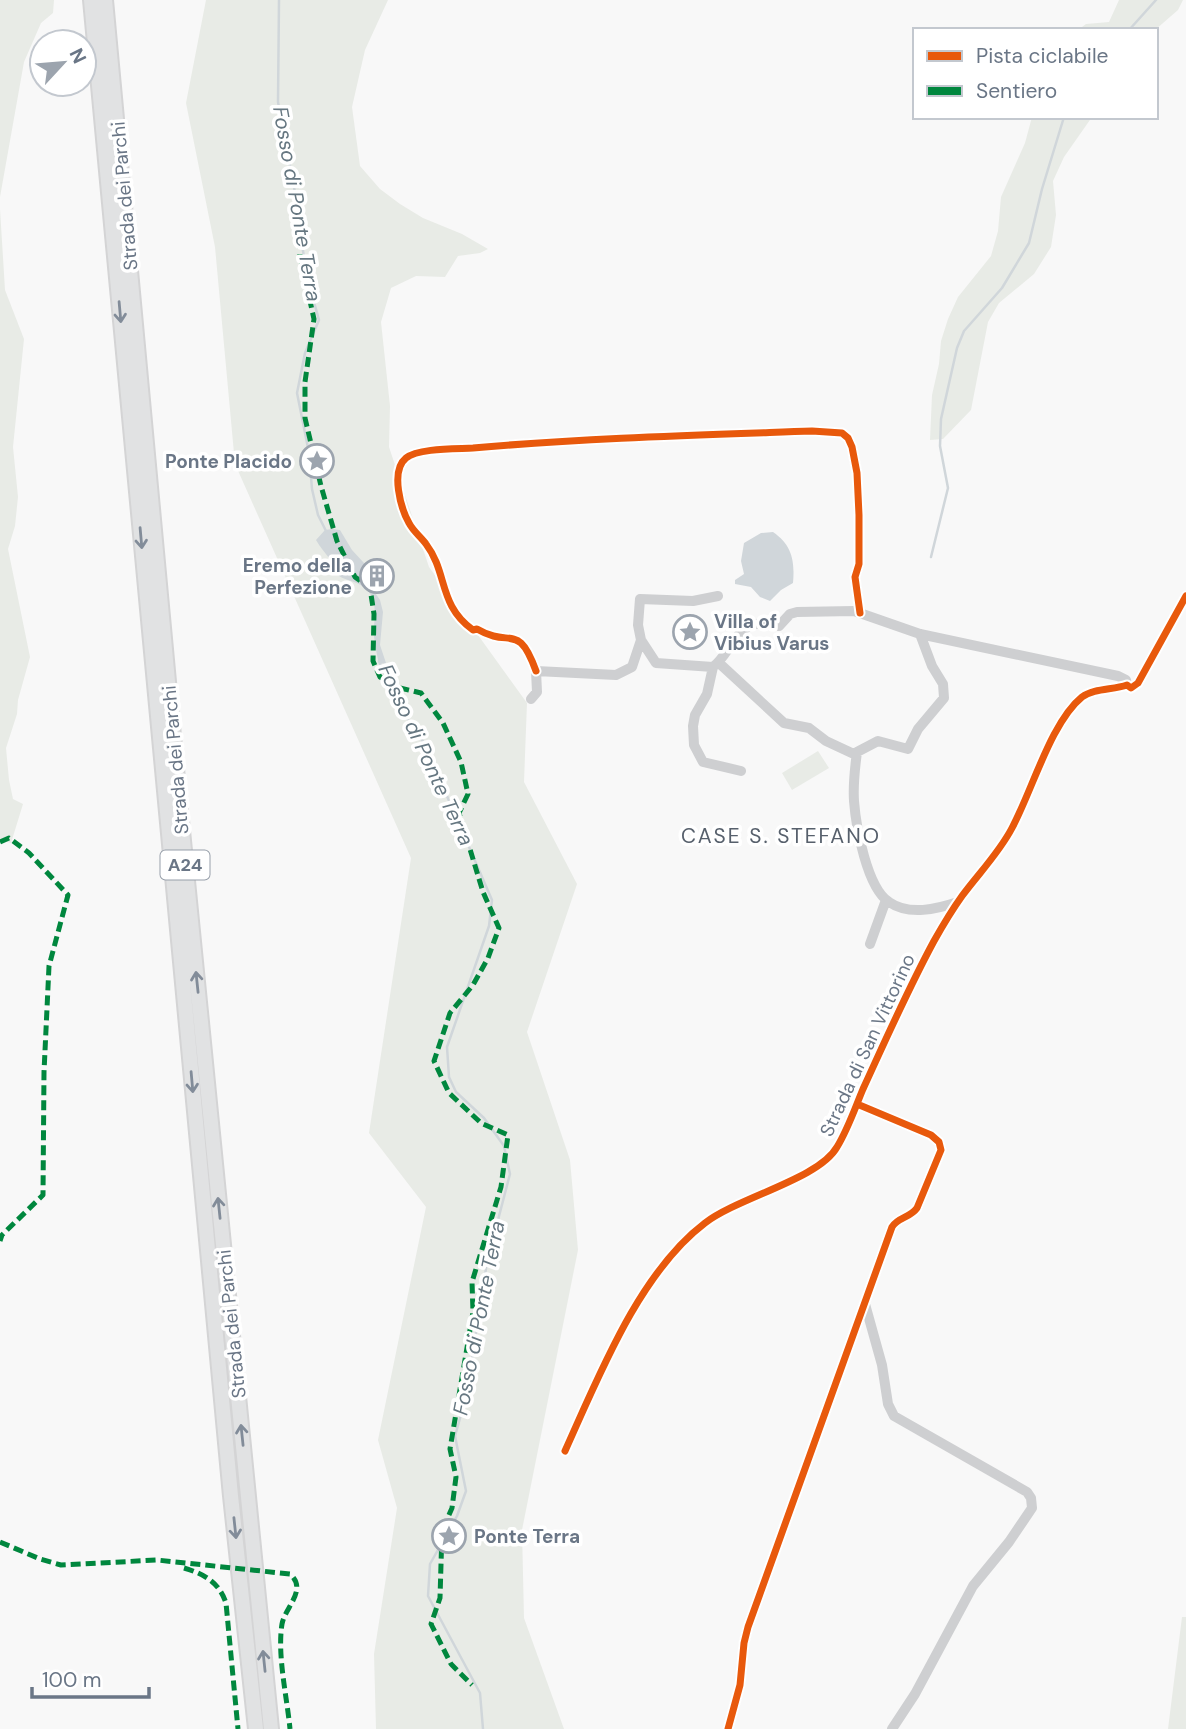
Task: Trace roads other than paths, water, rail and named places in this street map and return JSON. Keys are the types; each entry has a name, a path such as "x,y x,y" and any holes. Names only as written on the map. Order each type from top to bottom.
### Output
{"highway":[{"name":"Strada dei Parchi","path":"91,0 230,1482 257,1729"},
{"name":"Strada dei Parchi","path":"105,0 178,790 271,1729"}],"street":[{"path":"531,699 537,692 536,671 528,651 520,641 489,636 477,629 473,630 452,608 433,555 412,529 405,513 398,476 401,464 409,456 426,452 547,442 812,431 842,433 850,442 856,465 859,564 855,577 860,612"},
{"path":"718,596 693,601 640,599 638,625 641,640 656,663 716,665 784,723 809,728 826,741 856,755"},
{"path":"741,771 703,762 694,745 694,716 706,697 716,665 741,632 750,625 779,626 790,614 797,612 860,612 920,634 1118,676 1126,680 1131,688 1141,680 1186,596"},
{"path":"920,634 932,666 944,686 945,694 918,729 908,749 878,741 856,755 853,794 855,810 870,873 878,891 886,900 899,907 915,910 933,909 958,902"},
{"path":"536,671 616,675 632,667 641,640"},
{"name":"Strada di San Vittorino","path":"565,1451 619,1336 669,1259 694,1232 711,1219 827,1160 840,1143 911,986 958,902 1008,835 1069,710 1090,693 1127,685"},
{"path":"870,944 886,900"},
{"path":"728,1729 741,1679 747,1632 892,1227 895,1222 911,1215 917,1208 941,1148 937,1139 931,1135 857,1104"},
{"path":"865,1304 882,1365 888,1402 894,1416 1025,1491 1032,1504 1009,1542 973,1586 915,1694 892,1729"}],"waterway":[{"name":"Fosso di Ponte Terra","path":"279,0 278,102 296,198 306,273 319,320 305,353 297,393 309,453 312,489 318,515 326,531"},
{"path":"1131,28 1156,0"},
{"path":"931,557 948,488 940,446 941,419 957,348 964,331 1002,288 1029,243 1063,119"},
{"name":"Fosso di Ponte Terra","path":"379,661 396,702 424,743 492,900 489,926 447,1047 449,1077 456,1092 484,1118 504,1146 510,1174 487,1262 466,1397 455,1436 466,1491 457,1516 430,1564 428,1596 480,1693 483,1729"}],"place":[{"name":"Ponte Placido","path":"317,461"},
{"name":"Eremo della Perfezione","path":"377,576"},
{"name":"Villa of Vibius Varus","path":"690,632"},
{"name":"Ponte Terra","path":"449,1536"}],"district":[{"name":"CASE S. STEFANO","path":"781,836"}]}
